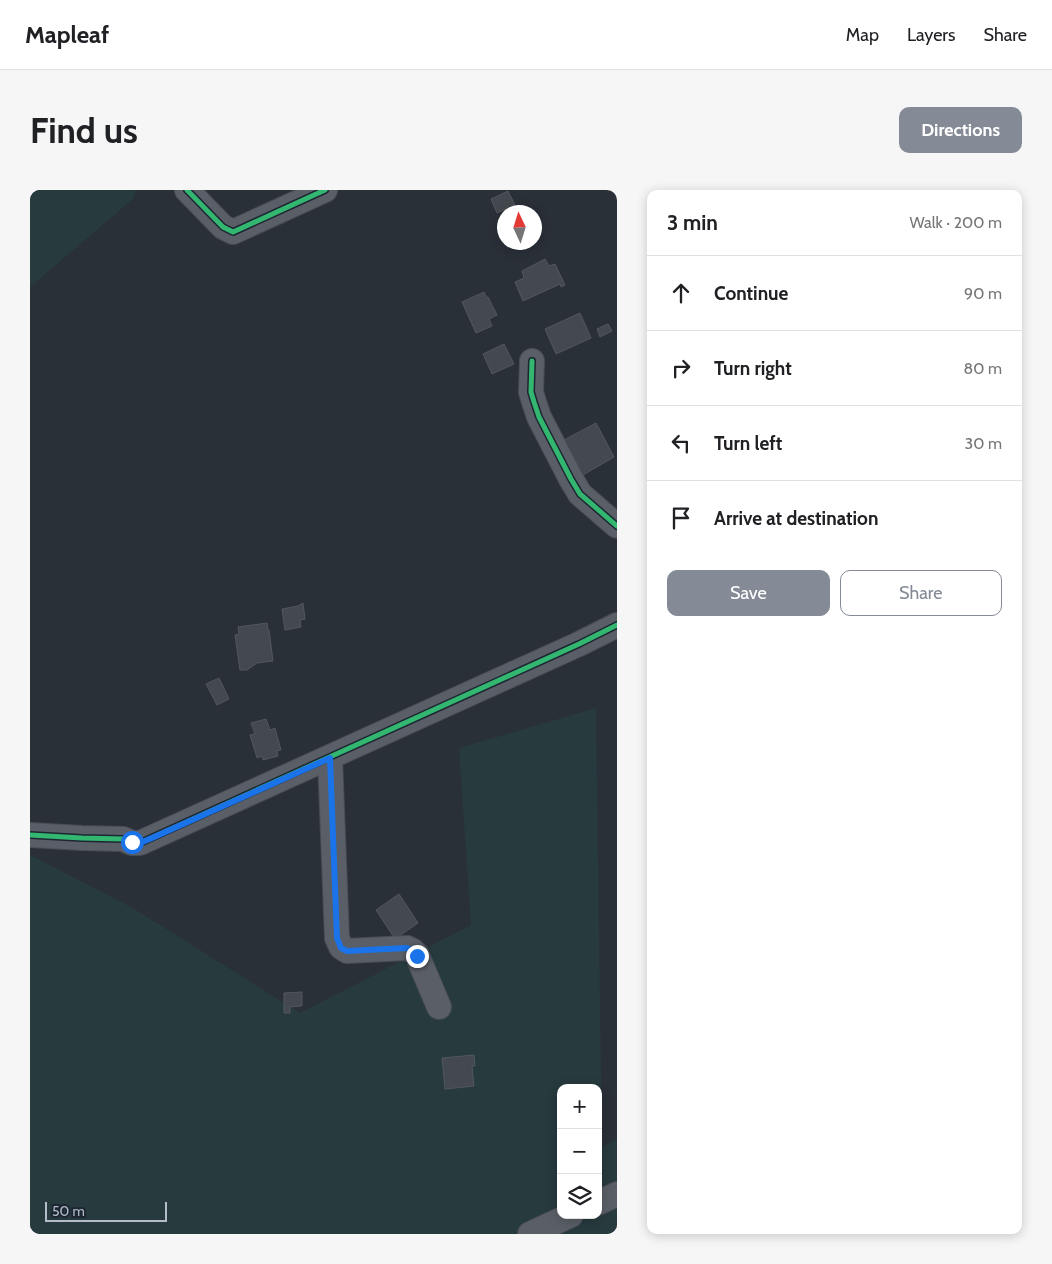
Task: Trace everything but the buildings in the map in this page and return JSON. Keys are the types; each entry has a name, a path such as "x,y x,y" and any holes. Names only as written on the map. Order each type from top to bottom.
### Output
{"street":[{"path":"187,190 223,227 233,232 325,190"},
{"path":"532,361 531,392 534,402 570,479 580,494 617,526"},
{"path":"30,835 123,838 140,843 330,758 617,625"},
{"path":"330,758 337,938 341,948 347,951 407,948 413,950 439,1006"},
{"path":"602,1201 617,1194"},
{"path":"530,1234 562,1219"}],"green space":[{"path":"30,190 136,190 133,199 30,287"},
{"path":"596,708 601,1084 557,1084 557,1219 602,1219 602,1147 617,1139 617,1234 30,1234 30,855 133,908 300,1013 471,925 459,748"}],"cycle path":[{"path":"187,190 223,227 233,232 325,190"},
{"path":"532,361 531,392 539,417 580,494 617,526"},
{"path":"30,835 123,839 132,843 140,843 617,625"}],"route":[{"path":"132,842 140,843 152,838 330,758 337,938 341,948 347,951 407,948 413,950 417,956"}]}
